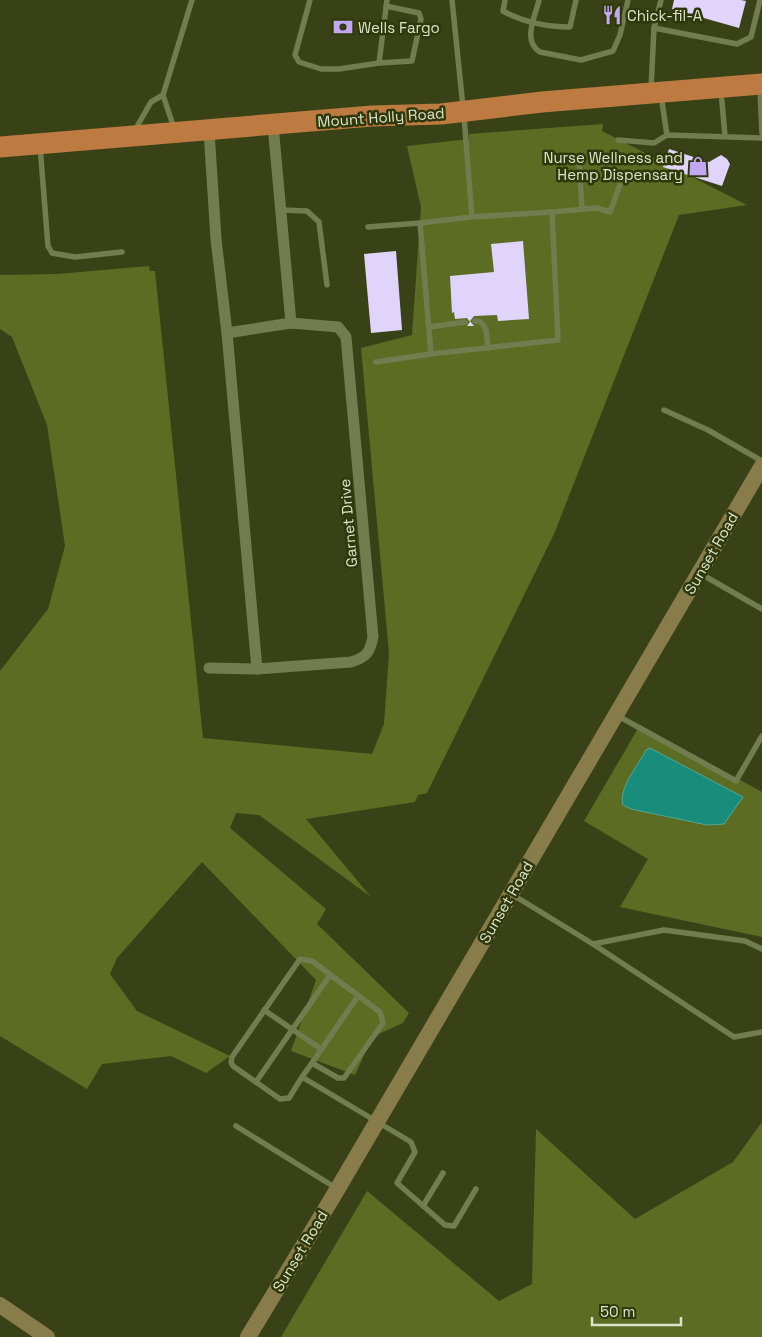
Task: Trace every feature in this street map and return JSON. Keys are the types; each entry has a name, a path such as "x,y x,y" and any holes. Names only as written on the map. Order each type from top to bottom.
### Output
{"highway":[{"name":"Mount Holly Road","path":"0,147 372,116 441,114 464,110 656,91 761,84"}],"street":[{"path":"273,125 290,323"},
{"path":"208,131 214,217 227,333 257,669"},
{"name":"Garnet Drive","path":"209,668 257,669 351,662 365,657 370,651 373,637 346,337 338,327 290,323 227,333"},
{"name":"Sunset Road","path":"248,1337 338,1189 762,466"},
{"path":"0,1305 47,1337"}],"lane":[{"path":"132,135 151,102 163,95 192,0"},
{"path":"310,0 295,55 299,62 321,70 339,70 379,63 412,62 421,19 419,13 387,3 379,63"},
{"path":"452,0 464,110 472,217"},
{"path":"505,0 502,11 513,17 555,27 570,27 576,0"},
{"path":"539,0 530,42 534,48 540,52 581,60 612,50 620,35 628,0"},
{"path":"661,0 654,28 656,91 667,136"},
{"path":"654,28 737,44 751,37 760,0"},
{"path":"761,84 762,133"},
{"path":"720,87 725,136"},
{"path":"163,95 168,104 175,133"},
{"path":"618,140 654,143 667,136 762,138"},
{"path":"40,144 48,246 52,253 75,257 122,252"},
{"path":"579,160 582,209"},
{"path":"368,227 596,208 610,212 620,185"},
{"path":"281,210 307,212 319,222 327,285"},
{"path":"376,362 558,340 552,212"},
{"path":"420,223 432,354"},
{"path":"475,321 481,322 486,330 488,348"},
{"path":"429,327 465,322"},
{"path":"664,410 708,430 762,461"},
{"path":"700,573 762,609"},
{"path":"616,715 736,781 762,736"},
{"path":"511,894 593,944 734,1037 762,1032"},
{"path":"593,944 664,930 745,942 762,949"},
{"path":"312,1063 338,1078 348,1075 382,1023 380,1012 312,961 300,959 264,1010 231,1062 233,1066 280,1100 286,1099 358,996"},
{"path":"256,1082 330,975"},
{"path":"264,1010 321,1049"},
{"path":"302,1077 411,1142 415,1152 398,1183 444,1225 454,1226 476,1189"},
{"path":"236,1126 338,1189"},
{"path":"423,1206 443,1173"}],"green space":[{"path":"603,124 602,131 747,205 679,215 554,534 427,793 418,795 415,802 306,819 371,897 259,815 236,813 230,828 326,909 317,924 409,1013 403,1023 372,1037 355,1075 291,1051 316,980 202,862 117,958 110,974 137,1011 230,1056 206,1073 171,1056 102,1064 87,1089 0,1036 0,671 48,609 65,546 47,425 12,337 0,329 0,275 57,274 149,266 150,271 155,271 203,738 372,754 384,724 389,653 361,348 412,335 421,207 407,146 469,139 469,134"},
{"path":"640,725 762,792 762,937 620,907 648,859 584,821"},
{"path":"762,1122 762,1337 281,1337 367,1191 499,1301 532,1284 536,1129 635,1219 733,1162"}],"water":[{"path":"650,748 743,797 724,824 707,825 631,809 623,805 622,798 626,784 646,750"}],"building":[{"path":"674,0 746,1 739,28 672,9"},
{"path":"669,149 709,162 721,155 727,159 730,164 722,186 663,167"},
{"path":"523,241 529,319 498,321 497,315 474,316 470,321 474,326 467,326 470,322 467,318 455,319 454,312 452,313 450,276 494,272 491,244"},
{"path":"396,251 402,330 371,333 364,254"}],"place":[{"name":"Chick-fil-A","path":"612,15"},
{"name":"Wells Fargo","path":"343,27"},
{"name":"Nurse Wellness and Hemp Dispensary","path":"698,166"}]}
